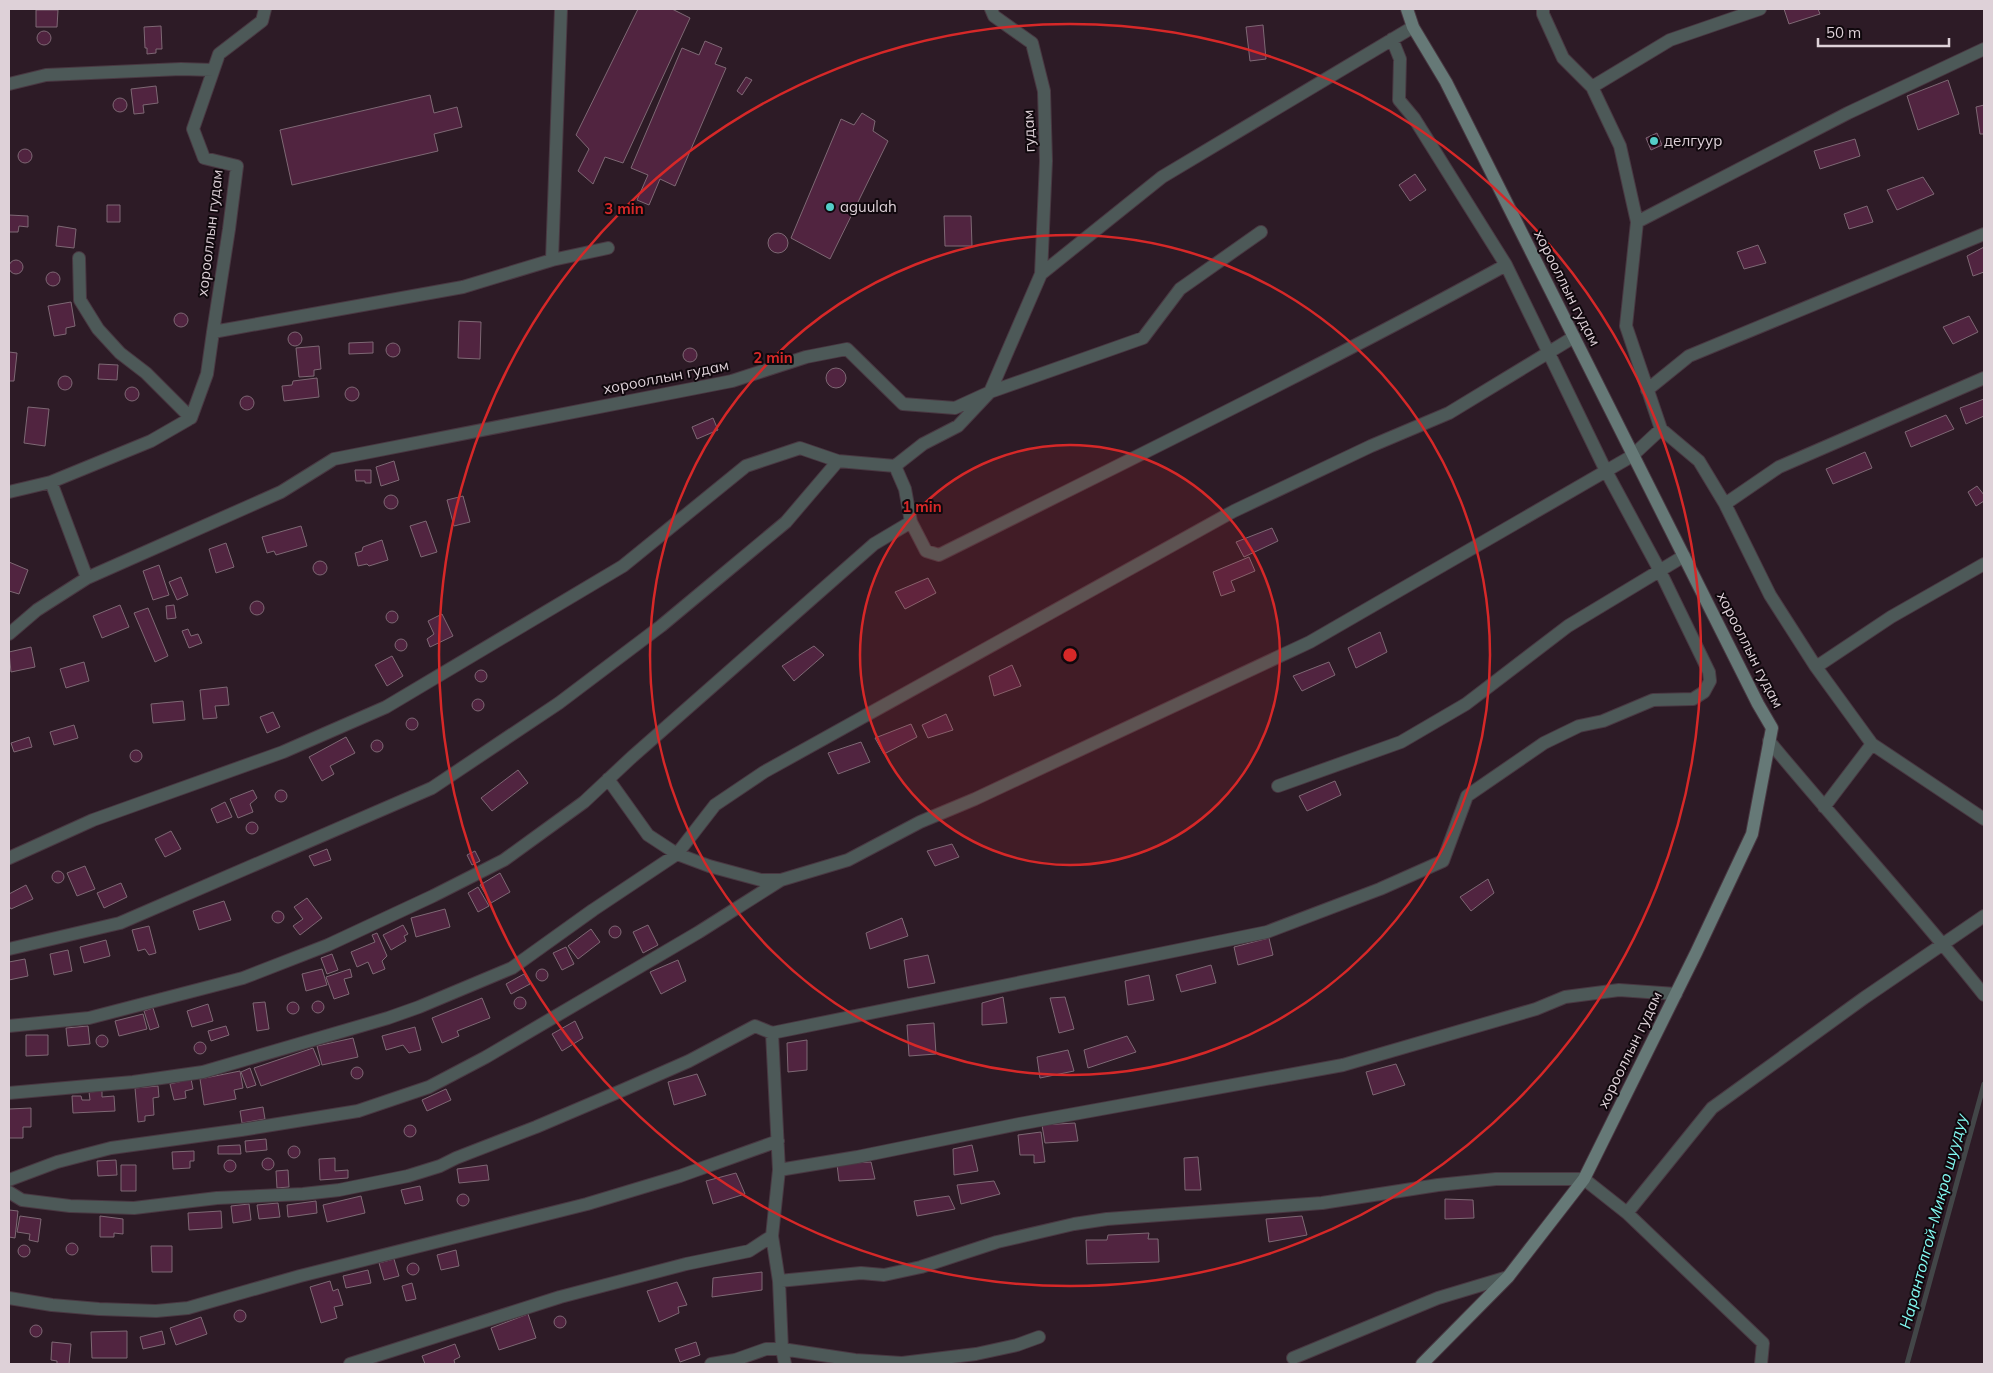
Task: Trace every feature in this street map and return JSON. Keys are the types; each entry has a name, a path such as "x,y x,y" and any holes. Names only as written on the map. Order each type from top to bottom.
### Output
{"main road":[{"name":"хорооллын гудам","path":"1406,9 1413,27 1446,82 1632,456 1772,728 1752,834 1676,994 1584,1179 1508,1277 1422,1364"}],"street":[{"name":"хорооллын гудам","path":"213,332 237,166 204,158 193,129 219,54 262,21 265,9"},
{"path":"552,260 561,9"},
{"name":"гудам","path":"991,9 994,16 1032,43 1044,91 1046,161 1041,274"},
{"path":"1542,9 1542,14 1563,58 1592,87 1620,146 1637,222 1626,326 1661,429 1699,461 1725,504 1770,595 1816,666 1872,744 1984,819"},
{"path":"1592,87 1670,40 1760,9"},
{"path":"9,858 93,820 283,752 386,707 623,566 746,466 800,448 838,461 895,466 923,444 958,426 990,392 1041,274 1162,177 1413,27"},
{"path":"9,1192 22,1200 70,1206 134,1208 217,1198 330,1191 408,1176 440,1166 588,1105 689,1061 755,1026 772,1033 1267,932 1380,889 1443,861 1467,796 1544,743 1579,726 1603,721 1653,700 1692,699 1704,692 1710,682 1709,672 1660,571 1606,471 1506,265 1414,118 1399,100 1400,59 1392,39"},
{"path":"1637,222 1848,113 1984,49"},
{"path":"9,84 46,75 161,70 213,70"},
{"name":"хорооллын гудам","path":"87,578 281,492 334,458 732,381 806,357 848,349 903,404 955,408 990,392 1143,338 1180,289 1262,232"},
{"path":"1647,390 1690,356 1984,234"},
{"path":"9,492 51,482 151,441 191,418 207,374 213,332 463,287 552,260 608,248"},
{"path":"78,258 80,300 98,329 120,353 146,373 191,418"},
{"path":"895,466 905,489 911,522 926,551 939,555 1235,408 1506,265"},
{"path":"9,1093 133,1082 203,1072 326,1037 419,1007 512,968 593,910 677,854 715,805 764,772 1234,510 1371,446 1448,413 1574,337"},
{"path":"1725,504 1778,467 1984,378"},
{"path":"9,1180 57,1162 111,1148 358,1111 429,1087 486,1057 682,942 781,880 848,860 920,822 975,800 1310,642 1632,456 1661,429"},
{"path":"9,949 120,923 432,788 559,703 661,626 786,522 838,461"},
{"path":"9,634 37,610 87,578 51,482"},
{"path":"9,1026 89,1018 243,978 328,945 433,896 504,860 584,802 874,544 911,522"},
{"path":"1278,786 1401,742 1466,704 1568,626 1684,556"},
{"path":"1816,666 1891,617 1984,564"},
{"path":"1769,741 1943,944 1984,995"},
{"path":"1824,807 1872,744"},
{"path":"608,779 648,835 677,854 709,866 760,880 781,880"},
{"path":"1628,1213 1712,1108 1864,998 1984,916"},
{"path":"779,1170 857,1157 1019,1124 1342,1065 1536,1009 1565,997 1619,990 1676,994"},
{"path":"772,1033 779,1170 772,1236 779,1281 782,1349 785,1364"},
{"path":"9,1298 52,1305 99,1309 156,1311 188,1308 300,1276 587,1204 680,1176 778,1141"},
{"path":"779,1281 861,1272 884,1275 921,1267 997,1242 1074,1224 1107,1219 1322,1203 1438,1185 1496,1179 1584,1179 1628,1213 1763,1343 1761,1364"},
{"path":"350,1364 560,1297 686,1264 749,1252 772,1236"},
{"path":"1293,1358 1438,1298 1508,1277"},
{"path":"711,1364 735,1360 766,1349 782,1349 856,1360 902,1362 976,1354 1017,1345 1039,1337"}],"building":[{"path":"638,9 672,9 690,18 623,163 605,157 593,184 578,171 589,149 576,135"},
{"path":"1784,9 1818,9 1820,14 1789,24"},
{"path":"36,10 58,10 57,27 36,27"},
{"path":"1263,25 1266,59 1250,61 1246,27"},
{"path":"161,26 162,49 156,49 156,53 147,54 144,27"},
{"path":"41,31 47,31 51,38 47,45 41,45 37,41 37,35"},
{"path":"705,41 722,48 715,64 726,68 675,186 660,179 649,205 637,200 648,175 631,168 682,48 699,55"},
{"path":"746,77 752,80 742,95 737,91"},
{"path":"1948,80 1959,114 1918,130 1907,96"},
{"path":"156,86 158,103 143,105 144,113 134,114 131,89"},
{"path":"430,95 434,113 457,107 462,127 434,134 438,151 292,185 280,130"},
{"path":"117,98 123,98 127,105 123,112 117,112 113,108 113,102"},
{"path":"1984,105 1984,134 1980,134 1976,107"},
{"name":"aguulah","path":"862,113 875,121 873,131 888,141 830,259 791,238 841,119 854,125"},
{"name":"делгуур","path":"1657,133 1662,145 1651,150 1646,138"},
{"path":"1855,139 1860,156 1820,169 1814,151"},
{"path":"22,149 28,149 32,156 28,163 22,163 18,159 18,153"},
{"path":"1415,174 1426,190 1410,201 1399,185"},
{"path":"1923,177 1934,194 1897,210 1887,190"},
{"path":"107,205 120,205 120,222 107,222"},
{"path":"1867,206 1873,222 1849,229 1844,214"},
{"path":"9,215 28,216 28,227 19,226 18,232 9,232"},
{"path":"944,216 971,216 972,246 945,246"},
{"path":"58,226 76,229 74,248 56,246"},
{"path":"774,233 782,233 788,239 788,247 782,253 774,253 768,247 768,239"},
{"path":"1758,245 1766,263 1744,269 1737,252"},
{"path":"1984,247 1984,272 1973,276 1967,256"},
{"path":"13,260 19,260 23,267 19,274 13,274 9,270 9,264"},
{"path":"50,272 56,272 60,279 56,286 50,286 46,282 46,276"},
{"path":"71,302 75,326 66,328 66,334 54,336 48,306"},
{"path":"178,313 184,313 188,320 184,327 178,327 174,323 174,317"},
{"path":"1969,316 1978,332 1953,344 1943,327"},
{"path":"459,321 481,322 480,359 458,358"},
{"path":"292,332 298,332 302,339 298,346 292,346 288,342 288,336"},
{"path":"373,342 373,353 349,354 349,343"},
{"path":"390,343 396,343 400,350 396,357 390,357 386,353 386,347"},
{"path":"319,346 321,369 314,370 314,376 299,377 296,348"},
{"path":"690,348 695,350 697,355 695,360 690,362 685,360 683,355 685,350"},
{"path":"9,352 17,353 14,381 9,381"},
{"path":"99,364 118,365 117,380 98,379"},
{"path":"836,368 843,371 846,378 843,385 836,388 829,385 826,378 829,371"},
{"path":"62,376 68,376 72,383 68,390 62,390 58,386 58,380"},
{"path":"317,378 319,397 284,401 282,386 292,385 293,381"},
{"path":"129,387 135,387 139,394 135,401 129,401 125,397 125,391"},
{"path":"349,387 355,387 359,394 355,401 349,401 345,397 345,391"},
{"path":"244,396 250,396 254,403 250,410 244,410 240,406 240,400"},
{"path":"1984,399 1984,416 1966,424 1960,408"},
{"path":"28,407 49,409 45,446 24,443"},
{"path":"1946,415 1954,429 1911,447 1905,432"},
{"path":"713,418 718,430 697,439 692,427"},
{"path":"1865,452 1872,468 1833,484 1826,469"},
{"path":"394,461 399,480 381,486 376,467"},
{"path":"355,470 371,470 371,483 356,481"},
{"path":"1977,486 1984,495 1984,501 1976,506 1968,492"},
{"path":"388,495 394,495 398,502 394,509 388,509 384,505 384,499"},
{"path":"463,496 470,522 454,526 447,500"},
{"path":"426,521 437,552 421,557 410,526"},
{"path":"301,526 307,546 276,555 274,551 267,553 262,537"},
{"path":"1272,528 1278,541 1244,557 1236,542"},
{"path":"382,540 388,560 369,566 367,564 358,566 355,553 362,551 363,547"},
{"path":"226,543 234,567 216,573 209,549"},
{"path":"1249,557 1255,571 1231,581 1235,591 1221,596 1213,572"},
{"path":"317,561 323,561 327,568 323,575 317,575 313,571 313,565"},
{"path":"9,562 28,570 19,594 9,591"},
{"path":"159,565 169,595 153,600 143,571"},
{"path":"181,577 188,595 177,600 169,582"},
{"path":"928,578 936,593 905,609 895,592"},
{"path":"254,601 260,601 264,608 260,615 254,615 250,611 250,605"},
{"path":"120,605 129,627 102,638 93,616"},
{"path":"174,605 176,618 167,619 166,606"},
{"path":"148,608 168,656 155,662 134,613"},
{"path":"390,611 394,611 398,617 394,623 390,623 386,619 386,615"},
{"path":"442,614 453,636 430,647 427,639 434,634 428,621"},
{"path":"188,629 191,636 198,634 202,643 189,648 182,631"},
{"path":"1380,632 1387,652 1356,668 1348,648"},
{"path":"399,639 403,639 407,645 403,651 399,651 395,647 395,643"},
{"path":"814,646 824,655 794,681 782,666"},
{"path":"31,647 35,667 11,672 9,652"},
{"path":"392,656 403,676 387,686 375,665"},
{"path":"84,662 89,681 66,688 60,669"},
{"path":"1329,662 1335,675 1302,691 1293,676"},
{"path":"1012,665 1021,686 994,696 989,676"},
{"path":"479,670 483,670 487,676 483,682 479,682 475,678 475,674"},
{"path":"227,687 229,705 215,706 217,718 203,719 200,690"},
{"path":"476,699 480,699 484,705 480,711 476,711 472,707 472,703"},
{"path":"183,701 185,720 153,723 151,704"},
{"path":"273,712 280,727 267,733 260,717"},
{"path":"946,714 953,730 928,738 922,725"},
{"path":"410,718 414,718 418,724 414,730 410,730 406,726 406,722"},
{"path":"911,724 917,737 884,754 875,738"},
{"path":"74,725 78,738 54,745 50,732"},
{"path":"29,737 32,747 14,752 11,743"},
{"path":"346,737 355,753 330,766 334,774 322,781 309,757"},
{"path":"375,740 379,740 383,746 379,752 375,752 371,748 371,744"},
{"path":"861,742 870,762 838,774 828,753"},
{"path":"134,750 138,750 142,756 138,762 134,762 130,758 130,754"},
{"path":"518,770 528,783 492,811 481,798"},
{"path":"1335,781 1341,795 1307,811 1299,796"},
{"path":"253,790 257,798 250,804 253,812 238,818 230,799"},
{"path":"279,790 283,790 287,796 283,802 279,802 275,798 275,794"},
{"path":"225,802 232,817 217,823 211,809"},
{"path":"250,822 254,822 258,828 254,834 250,834 246,830 246,826"},
{"path":"171,831 181,849 165,857 155,839"},
{"path":"952,844 959,857 935,866 927,851"},
{"path":"327,849 331,860 314,866 309,856"},
{"path":"475,851 480,861 472,865 467,855"},
{"path":"85,866 95,889 77,896 67,873"},
{"path":"56,871 60,871 64,877 60,883 56,883 52,879 52,875"},
{"path":"500,873 510,892 491,903 480,885"},
{"path":"1488,879 1494,893 1471,911 1460,897"},
{"path":"121,883 127,897 104,908 97,893"},
{"path":"26,885 33,899 11,909 9,906 9,894"},
{"path":"478,887 489,906 478,912 468,893"},
{"path":"307,898 322,918 300,935 293,926 303,919 294,907"},
{"path":"224,901 231,920 199,930 193,911"},
{"path":"445,909 450,927 416,937 411,918"},
{"path":"276,911 280,911 284,917 280,923 276,923 272,919 272,915"},
{"path":"902,918 908,936 870,949 866,933"},
{"path":"403,925 408,934 404,936 406,941 391,950 383,935"},
{"path":"648,925 658,945 643,953 633,932"},
{"path":"149,926 156,953 149,955 145,949 138,951 132,930"},
{"path":"613,926 617,926 621,932 617,938 613,938 609,934 609,930"},
{"path":"591,929 600,942 578,959 568,946"},
{"path":"377,933 387,956 382,961 385,969 373,974 368,962 357,967 351,952 375,942 372,935"},
{"path":"1269,938 1273,955 1238,965 1234,947"},
{"path":"106,940 110,956 84,963 80,947"},
{"path":"566,947 574,964 562,970 553,953"},
{"path":"68,950 72,971 54,975 50,954"},
{"path":"332,954 338,970 327,974 321,958"},
{"path":"928,955 935,983 908,988 904,960"},
{"path":"25,959 28,976 9,980 9,962"},
{"path":"678,960 686,981 661,994 650,972"},
{"path":"1211,965 1216,983 1181,992 1176,975"},
{"path":"322,969 327,985 306,991 302,974"},
{"path":"350,969 352,977 344,979 349,994 334,999 326,977"},
{"path":"540,969 544,969 548,975 544,981 540,981 536,977 536,973"},
{"path":"524,974 530,984 511,994 506,984"},
{"path":"1149,975 1154,1000 1128,1005 1125,981"},
{"path":"518,997 522,997 526,1003 522,1009 518,1009 514,1005 514,1001"},
{"path":"1003,997 1007,1023 982,1025 982,1003"},
{"path":"1065,997 1074,1029 1059,1033 1050,998"},
{"path":"482,998 490,1018 457,1031 459,1036 442,1043 432,1018"},
{"path":"316,1001 320,1001 324,1007 320,1013 316,1013 312,1009 312,1005"},
{"path":"265,1002 269,1029 257,1031 253,1003"},
{"path":"291,1002 295,1002 299,1008 295,1014 291,1014 287,1010 287,1006"},
{"path":"208,1004 213,1021 192,1027 187,1011"},
{"path":"153,1008 159,1027 150,1030 144,1011"},
{"path":"143,1014 147,1029 119,1036 115,1021"},
{"path":"575,1021 583,1038 562,1051 552,1034"},
{"path":"934,1023 936,1054 909,1056 907,1025"},
{"path":"88,1026 90,1044 68,1046 66,1028"},
{"path":"226,1026 229,1035 211,1041 208,1031"},
{"path":"415,1027 421,1050 409,1053 403,1045 386,1050 382,1036"},
{"path":"26,1035 48,1035 48,1055 26,1056"},
{"path":"100,1035 104,1035 108,1041 104,1047 100,1047 96,1043 96,1039"},
{"path":"1127,1036 1136,1052 1088,1068 1084,1050"},
{"path":"353,1038 358,1057 322,1065 317,1046"},
{"path":"807,1040 807,1070 788,1072 787,1043"},
{"path":"198,1042 202,1042 206,1048 202,1054 198,1054 194,1050 194,1046"},
{"path":"313,1048 320,1065 261,1086 254,1068"},
{"path":"1068,1050 1074,1071 1040,1078 1037,1057"},
{"path":"1396,1064 1405,1085 1373,1095 1366,1072"},
{"path":"355,1067 359,1067 363,1073 359,1079 355,1079 351,1075 351,1071"},
{"path":"250,1068 256,1085 247,1088 241,1072"},
{"path":"240,1071 243,1088 234,1090 236,1099 204,1105 200,1079"},
{"path":"697,1074 706,1095 674,1105 668,1082"},
{"path":"191,1079 193,1089 185,1091 186,1098 174,1100 170,1084"},
{"path":"158,1086 159,1097 153,1098 154,1115 145,1116 145,1121 138,1122 135,1088"},
{"path":"446,1089 451,1100 427,1111 422,1100"},
{"path":"102,1091 102,1097 114,1096 115,1111 73,1113 72,1096 81,1096 82,1100 90,1100 89,1092"},
{"path":"263,1107 265,1119 242,1123 240,1111"},
{"path":"31,1108 31,1127 23,1127 23,1138 9,1138 9,1109"},
{"path":"1075,1123 1078,1141 1045,1143 1042,1125"},
{"path":"408,1125 412,1125 416,1131 412,1137 408,1137 404,1133 404,1129"},
{"path":"1041,1132 1045,1162 1034,1163 1034,1155 1020,1155 1018,1135"},
{"path":"266,1139 267,1150 246,1152 245,1141"},
{"path":"240,1145 241,1154 218,1154 218,1146"},
{"path":"972,1145 978,1171 954,1175 953,1149"},
{"path":"292,1146 296,1146 300,1152 296,1158 292,1158 288,1154 288,1150"},
{"path":"194,1151 194,1161 190,1161 190,1168 173,1169 172,1152"},
{"path":"1198,1157 1201,1190 1185,1190 1184,1158"},
{"path":"266,1158 270,1158 274,1164 270,1170 266,1170 262,1166 262,1162"},
{"path":"335,1158 335,1171 348,1170 348,1178 320,1180 319,1159"},
{"path":"116,1160 117,1175 98,1176 97,1161"},
{"path":"228,1160 232,1160 236,1166 232,1172 228,1172 224,1168 224,1164"},
{"path":"871,1162 875,1179 839,1181 837,1164"},
{"path":"121,1165 136,1165 136,1191 121,1191"},
{"path":"487,1165 489,1180 459,1183 457,1169"},
{"path":"288,1170 289,1187 277,1188 276,1171"},
{"path":"736,1173 745,1194 713,1204 706,1181"},
{"path":"994,1181 1000,1194 961,1204 957,1185"},
{"path":"420,1186 423,1200 405,1204 401,1190"},
{"path":"461,1194 465,1194 469,1200 465,1206 461,1206 457,1202 457,1198"},
{"path":"361,1196 365,1213 327,1222 323,1205"},
{"path":"949,1196 955,1209 917,1216 914,1201"},
{"path":"1445,1199 1473,1200 1474,1218 1445,1219"},
{"path":"316,1201 317,1213 288,1217 287,1205"},
{"path":"278,1203 280,1217 259,1219 257,1205"},
{"path":"249,1204 251,1220 233,1223 231,1206"},
{"path":"9,1210 18,1211 15,1238 9,1237"},
{"path":"221,1211 222,1228 189,1230 188,1213"},
{"path":"20,1216 41,1219 38,1242 29,1240 30,1234 17,1232"},
{"path":"100,1216 123,1219 123,1234 114,1233 114,1237 100,1237"},
{"path":"1302,1216 1307,1235 1269,1242 1266,1219"},
{"path":"1149,1233 1148,1239 1158,1239 1159,1262 1087,1264 1086,1240 1107,1240 1108,1235"},
{"path":"70,1243 74,1243 78,1249 74,1255 70,1255 66,1251 66,1247"},
{"path":"22,1245 26,1245 30,1251 26,1257 22,1257 18,1253 18,1249"},
{"path":"151,1246 172,1246 172,1272 152,1272"},
{"path":"456,1250 459,1266 441,1270 437,1255"},
{"path":"394,1259 399,1276 384,1280 379,1263"},
{"path":"411,1263 415,1263 419,1269 415,1275 411,1275 407,1271 407,1267"},
{"path":"368,1270 371,1283 346,1288 343,1276"},
{"path":"762,1272 762,1290 712,1297 713,1278"},
{"path":"330,1281 333,1291 338,1289 343,1305 334,1307 337,1318 321,1323 310,1287"},
{"path":"677,1282 687,1305 678,1307 679,1313 659,1322 647,1291"},
{"path":"412,1283 416,1299 406,1301 402,1286"},
{"path":"238,1310 242,1310 246,1316 242,1322 238,1322 234,1318 234,1314"},
{"path":"528,1314 536,1338 499,1350 491,1328"},
{"path":"558,1316 562,1316 566,1322 562,1328 558,1328 554,1324 554,1320"},
{"path":"201,1317 207,1334 176,1345 170,1328"},
{"path":"34,1325 38,1325 42,1331 38,1337 34,1337 30,1333 30,1329"},
{"path":"127,1331 127,1358 92,1358 91,1332"},
{"path":"162,1331 165,1344 143,1349 140,1337"},
{"path":"52,1342 71,1344 69,1364 57,1364 57,1361 51,1360"},
{"path":"696,1342 700,1355 680,1362 675,1349"},
{"path":"455,1344 460,1357 454,1360 455,1364 425,1364 422,1356"}],"waterway":[{"name":"Нарантолгой-Микро шуудуу","path":"1907,1364 1984,1084"}],"place":[{"name":"делгуур","path":"1654,141"},
{"name":"aguulah","path":"830,207"}]}
